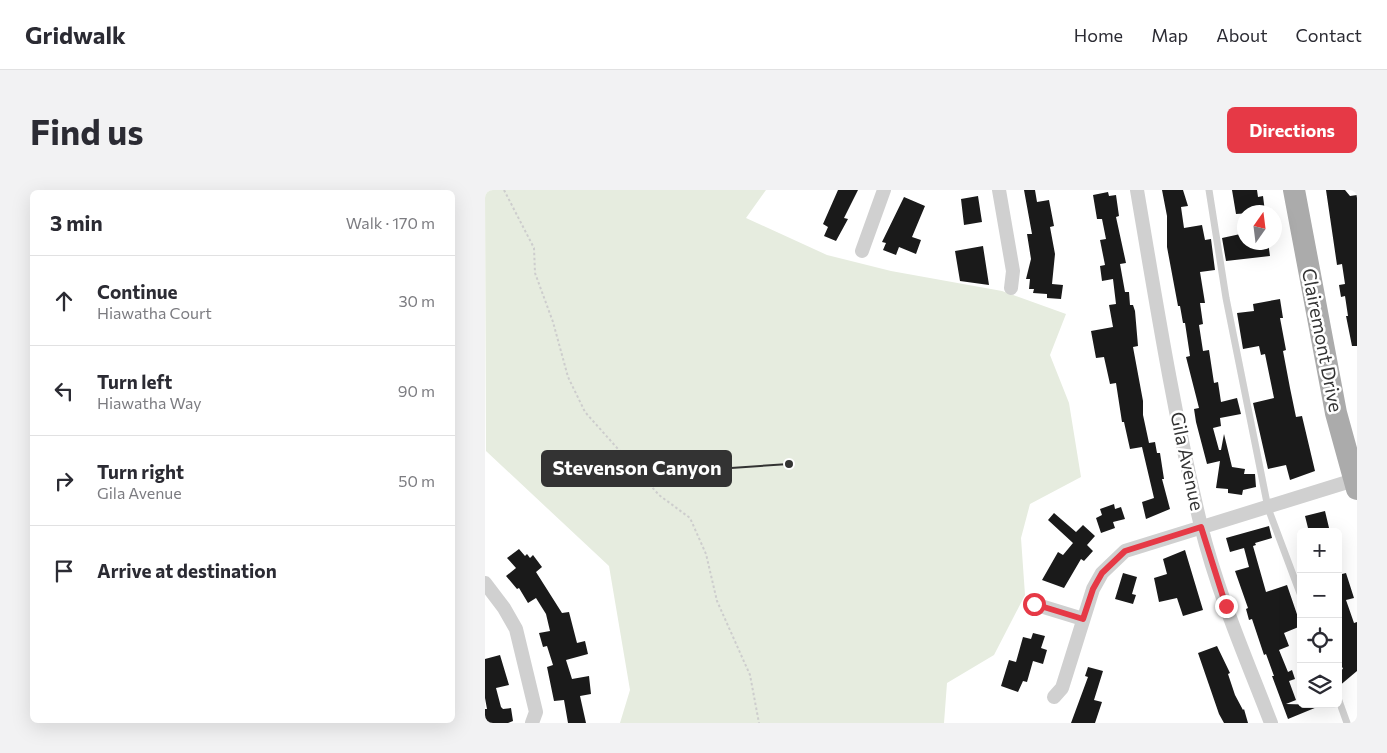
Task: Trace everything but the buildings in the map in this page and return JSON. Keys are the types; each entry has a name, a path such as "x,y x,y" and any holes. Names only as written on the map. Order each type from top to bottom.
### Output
{"main road":[{"name":"Clairemont Drive","path":"1294,190 1336,413 1356,485"}],"street":[{"path":"862,251 884,190"},
{"path":"999,190 1013,271 1011,288"},
{"name":"Gila Avenue","path":"1137,190 1159,321 1201,527 1226,606 1271,723"},
{"path":"1053,697 1062,688 1093,589 1102,573 1125,551 1201,527 1356,485"},
{"path":"485,583 504,608 516,629 536,712 532,723"},
{"path":"1034,604 1083,619"}],"lane":[{"path":"1209,190 1226,298 1268,508 1297,585"},
{"path":"1342,708 1347,723"}],"path":[{"path":"504,190 534,248 535,273 553,322 568,376 585,412 659,495 690,518 705,554 717,601 750,675 759,723"}],"shaded area":[{"path":"485,190 766,190 746,218 827,255 891,271 1002,291 1066,314 1050,355 1069,403 1081,477 1030,504 1021,538 1025,595 994,655 947,683 944,723 620,723 630,690 609,566 486,451"}],"place":[{"name":"Stevenson Canyon","path":"789,464"}],"route":[{"path":"1034,604 1083,619 1093,589 1102,573 1125,551 1201,527 1226,606"}]}
